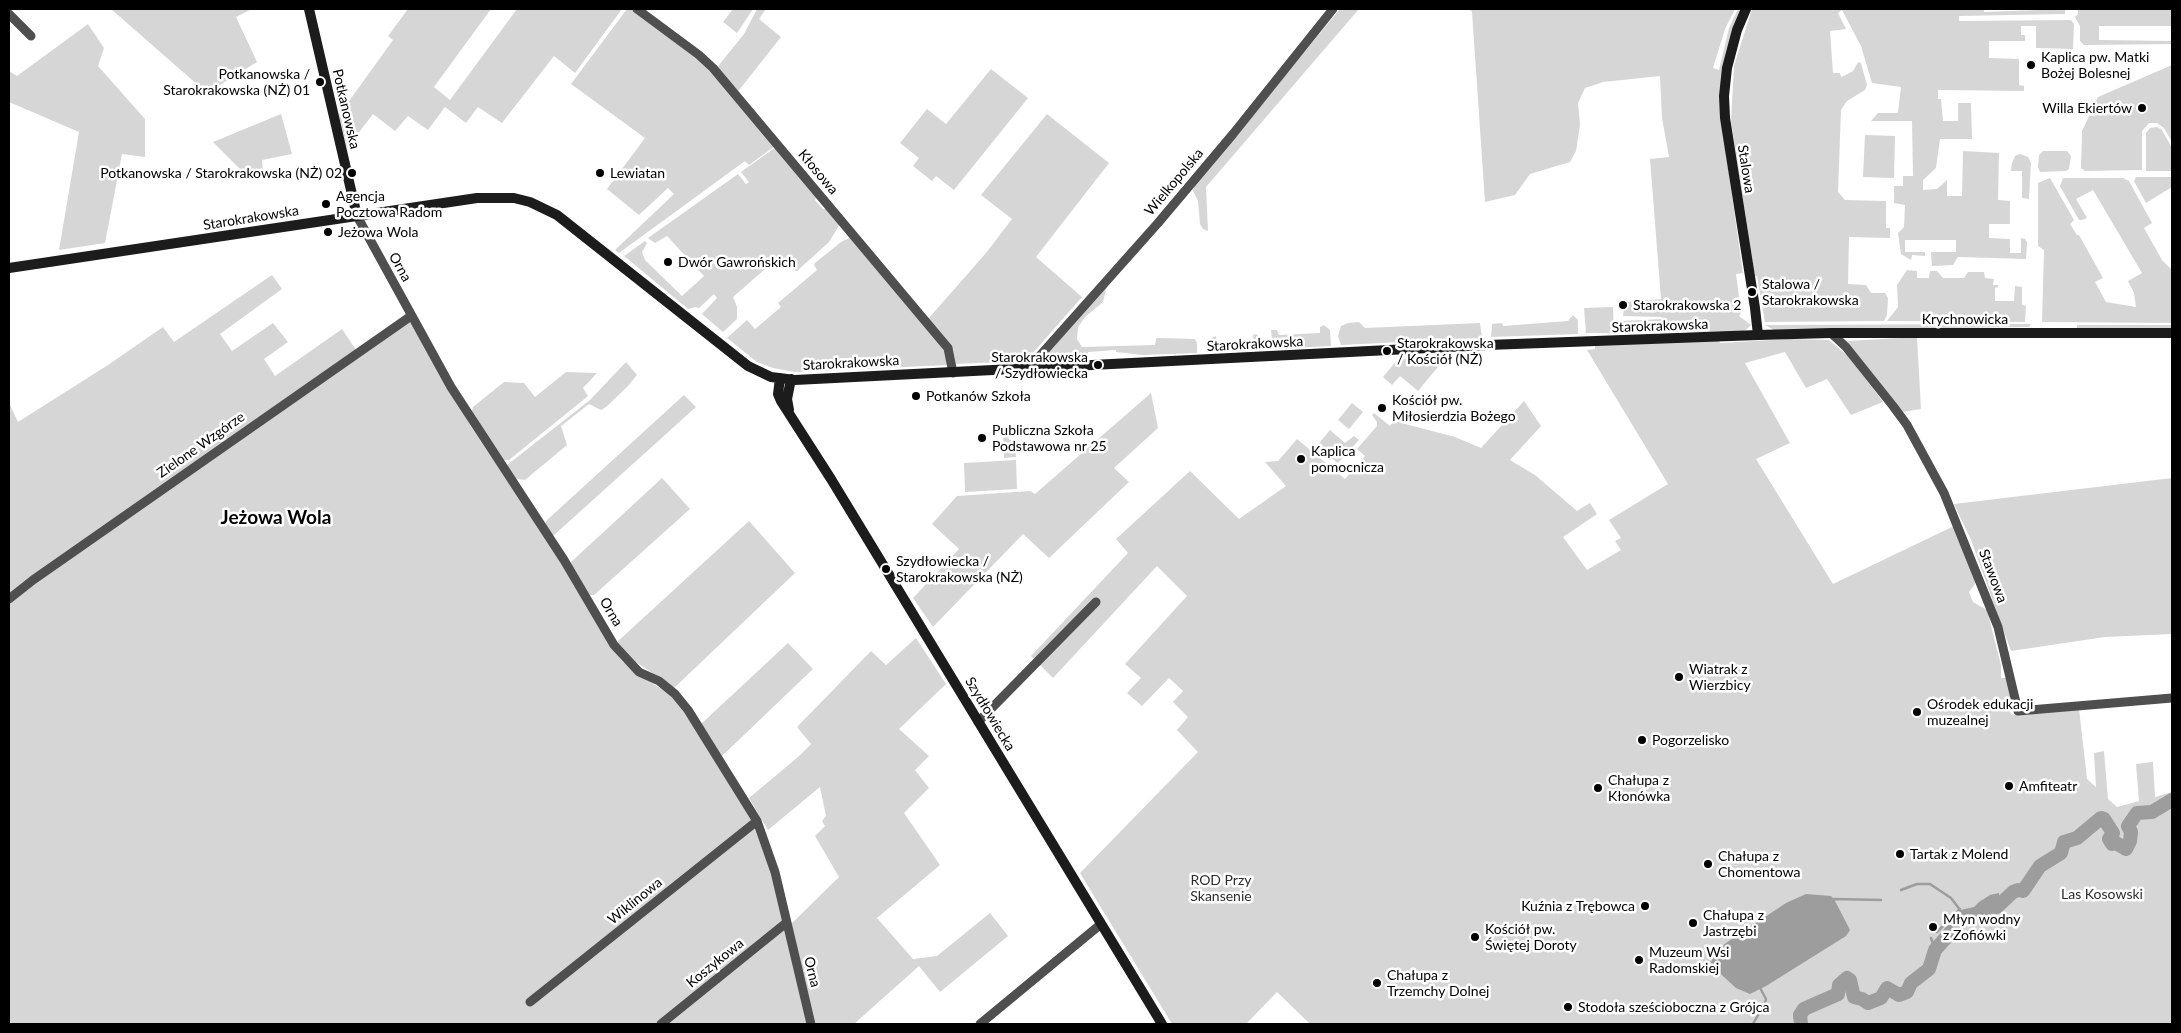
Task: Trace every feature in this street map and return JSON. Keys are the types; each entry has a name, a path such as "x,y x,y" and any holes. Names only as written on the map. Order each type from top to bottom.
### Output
{"street":[{"name":"Potkanowska","path":"309,9 357,216"},
{"name":"Kłosowa","path":"637,9 699,55 713,68 948,348 953,373"},
{"name":"Wielkopolska","path":"1029,368 1158,223 1233,134 1333,9"},
{"name":"Stalowa","path":"1746,9 1732,48 1724,104 1727,141 1758,336"},
{"path":"9,14 31,36"},
{"name":"Starokrakowska","path":"9,268 495,196 514,198 537,205 557,215 744,363 758,372 780,378 953,373 1488,346 1758,336"},
{"name":"Orna","path":"357,216 451,387 564,560 614,646 639,672 675,694 693,718 757,821 775,872 809,1023"},
{"name":"Zielone Wzgórze","path":"9,599 33,580 411,316"},
{"name":"Krychnowicka","path":"1758,336 1831,333 2172,333"},
{"name":"Stawowa","path":"1831,333 1852,354 1907,425 1944,493 1998,627 2018,712 2172,698"},
{"name":"Szydłowiecka","path":"780,378 779,398 794,419 1162,1024"},
{"name":"Szydłowiecka","path":"791,379 786,399 794,419"},
{"path":"978,722 1096,602"},
{"name":"Wiklinowa","path":"530,1002 757,821"},
{"name":"Koszykowa","path":"661,1024 786,923"},
{"path":"980,1024 1101,924"}],"green space":[{"path":"111,9 252,9 236,17 257,62 207,93"},
{"path":"408,9 491,9 434,87 450,100 517,9 622,9 575,73 554,56 502,123 478,107 466,123 445,107 428,130 408,116 395,131 373,114 347,148 339,115 393,40 388,36"},
{"path":"627,9 634,9 697,57 775,146 749,165 745,161 619,253 615,250 674,194 668,188 639,215 607,189 645,138 571,84"},
{"path":"733,9 753,9 737,33 723,22"},
{"path":"757,9 766,9 759,19 781,37 736,94 718,69 719,65 744,34"},
{"path":"1340,9 1359,9 1206,187 1208,231 1203,229 1200,224 1198,201 1193,191 1195,184"},
{"path":"1469,9 1735,9 1725,29 1713,68 1719,70 1729,28 1738,9 1742,9 1721,118 1743,273 1736,274 1741,313 1739,316 1751,325 1747,329 1741,332 1622,332 1622,321 1662,319 1662,317 1623,316 1624,309 1627,308 1626,302 1661,299 1650,159 1669,157 1662,118 1660,76 1603,82 1585,88 1578,103 1580,125 1576,151 1570,162 1530,174 1515,195 1485,202 1472,12"},
{"path":"1752,9 1984,9 1984,12 2065,9 2065,14 1959,16 1959,21 2071,20 2074,24 2073,49 2036,48 2036,26 2021,26 2021,35 2025,35 2025,41 1989,41 1989,58 2019,59 2019,85 2024,86 2024,91 1938,90 1938,99 1941,99 1943,121 1958,121 1958,103 1971,103 1972,139 1940,139 1936,168 1923,180 1923,190 1937,189 1947,180 1947,196 1962,196 1963,151 1999,153 1998,200 2010,201 2010,224 1989,224 1989,238 2010,239 2010,253 2021,253 2021,238 2025,239 2027,242 2026,259 1958,257 1953,265 1932,266 1931,252 1956,252 1956,240 1905,240 1905,252 1925,252 1925,256 1912,255 1911,260 1901,254 1898,233 1904,227 1905,205 1894,203 1894,186 1903,186 1903,176 1913,176 1912,121 1871,121 1878,113 1898,113 1901,87 1872,83 1861,46 1842,10 1838,13 1846,29 1830,31 1833,73 1840,73 1841,77 1853,71 1858,62 1861,63 1867,85 1865,90 1847,101 1841,110 1838,192 1845,200 1886,201 1886,228 1890,228 1890,238 1849,237 1848,284 1866,285 1871,293 1885,293 1888,298 1887,315 1884,321 1765,322 1757,276 1755,276 1731,122 1734,66"},
{"path":"2078,9 2172,9 2172,26 2099,26 2099,40 2172,41 2172,44 2084,45 2080,41 2080,26 2075,17 2078,14"},
{"path":"88,24 104,48 98,66 145,119 145,157 122,154 105,243 59,250 79,132 9,102 9,71 17,76"},
{"path":"2172,65 2172,142 2164,128 2157,123 2149,123 2142,131 2142,170 2085,171 2081,168 2082,131 2098,97"},
{"path":"991,69 1028,98 954,190 936,176 932,181 913,166 919,158 900,143 927,109 946,124"},
{"path":"281,114 292,154 262,160 263,172 246,175 213,142"},
{"path":"1047,114 1109,163 1036,257 1082,297 1026,361 956,364 953,349 928,319 986,253 1012,219 981,195"},
{"path":"2157,127 2162,130 2172,148 2172,171 2146,171 2146,133 2150,128"},
{"path":"1865,135 1895,136 1894,178 1863,177"},
{"path":"776,147 817,195 815,200 823,209 828,209 840,224 829,242 797,271 793,270 780,256 733,297 737,307 737,319 723,332 702,314 717,298 714,294 699,308 688,309 624,256 645,241 647,243 642,252 645,260 682,296 704,276 667,236 655,243 648,238 738,174 746,184 749,182 741,172"},
{"path":"2043,151 2067,151 2071,156 2069,169 2066,171 2040,172 2038,167 2039,155"},
{"path":"2020,154 2028,157 2031,163 2029,199 2022,198 2022,171 2011,171 2015,156"},
{"path":"2136,177 2172,177 2172,187 2146,203 2134,181"},
{"path":"2050,178 2074,220 2070,224 2077,235 2079,235 2103,278 2095,282 2106,302 2136,307 2134,293 2128,281 2142,273 2093,190 2076,199 2087,218 2079,220 2060,186 2063,178 2123,178 2129,181 2152,223 2144,228 2162,260 2172,270 2172,323 2042,322 2044,250 2038,246 2038,183"},
{"path":"851,237 945,349 947,365 795,372 773,368 757,362 727,338 747,320 755,329 781,307 778,303 817,270 814,265 815,263 841,242"},
{"path":"1907,270 1917,271 1917,278 1929,278 1930,271 1937,271 1943,278 1964,278 1968,272 1984,272 1985,278 1994,279 1993,285 1998,285 1995,288 1995,301 2014,301 2015,286 2022,287 2022,305 2026,306 2025,322 1887,321 1898,307 1897,285"},
{"path":"272,275 282,289 220,334 232,351 273,323 288,342 264,359 275,376 342,329 356,350 404,317 411,322 472,428 558,558 612,647 622,661 675,698 748,812 771,871 807,1024 9,1024 9,403 18,422 108,365 163,327 174,342"},
{"path":"1107,285 1103,302 1085,317 1078,327 1077,339 1082,347 1155,345 1158,338 1195,339 1197,353 1142,355 1116,352 1116,350 1088,352 1088,354 1073,359 1043,360 1043,357"},
{"path":"1613,307 1614,333 1586,333 1584,308"},
{"path":"1573,315 1578,320 1578,334 1491,337 1492,324 1502,323 1503,326 1568,321"},
{"path":"1359,322 1365,328 1480,323 1482,338 1341,345 1338,336 1341,326"},
{"path":"2031,324 2029,327 1774,330 1765,325"},
{"path":"1324,325 1330,330 1331,346 1273,349 1271,330 1277,330 1279,335 1320,333 1320,327"},
{"path":"2077,325 2172,325 2172,328 2077,328"},
{"path":"1256,334 1260,337 1262,349 1207,351 1207,344 1211,338 1216,336 1217,346 1254,344 1253,335"},
{"path":"1917,337 1921,409 1903,412 1847,341"},
{"path":"1789,339 1829,340 1848,356 1883,402 1851,415 1827,379 1806,388 1785,352 1745,363 1790,443 1756,459 1833,584 1954,526 1976,579 1969,592 1973,602 1987,610 2001,665 2001,678 2007,678 2014,709 2010,711 2011,715 2079,709 2087,779 2096,787 2094,753 2104,751 2108,799 2117,807 2139,801 2136,764 2153,762 2155,797 2172,792 2172,1024 1310,1024 1277,992 1246,1024 1172,1024 1080,873 1198,752 1177,730 1188,717 1173,702 1183,691 1169,678 1142,706 1127,693 1141,678 1125,664 1187,596 1157,566 1053,678 1031,656 1128,553 1116,539 1190,471 1239,519 1286,486 1265,462 1278,461 1297,439 1345,479 1365,456 1357,449 1377,426 1377,422 1372,415 1374,413 1390,426 1394,421 1455,437 1481,448 1524,401 1541,426 1510,460 1535,475 1577,511 1590,503 1597,514 1563,537 1587,570 1621,550 1615,541 1621,538 1609,520 1668,484 1587,350 1595,349 1595,345 1719,340 1720,343"},
{"path":"1447,356 1418,391 1400,376 1392,385 1383,377 1398,359"},
{"path":"626,362 637,375 628,386 601,410 589,404 561,426 567,445 525,480 514,477 507,465 590,400"},
{"path":"566,372 597,373 583,388 588,396 509,460 503,460 472,411 473,407 504,382 524,383 535,397"},
{"path":"1151,393 1158,428 1114,468 1129,482 1049,558 1023,534 933,627 913,598 959,549 932,524 957,496 1030,491 1035,494"},
{"path":"684,395 696,407 553,536 545,524 547,520"},
{"path":"1352,403 1363,412 1349,429 1338,420"},
{"path":"1330,430 1345,443 1354,436 1359,440 1338,463 1316,447"},
{"path":"1003,432 1008,432 1009,440 1015,440 1016,457 1004,458"},
{"path":"1016,460 1017,489 965,492 964,463"},
{"path":"662,478 690,509 594,595 589,595 570,563"},
{"path":"2172,478 2172,634 2105,637 2011,651 1971,540 1954,504"},
{"path":"749,521 795,573 674,688 636,662 617,642"},
{"path":"916,638 946,684 899,729 929,756 915,770 929,788 904,813 940,865 877,918 913,959 937,956 990,913 1008,936 940,992 919,966 854,1024 816,1024 790,925 839,877 815,836 825,826 822,821 826,816 820,787 768,830 749,798 811,744 797,727 871,651 886,665"},
{"path":"788,643 813,669 722,756 701,724"}],"shaded area":[{"path":"1999,893 1999,897 1986,911 1969,918 1959,928 1956,924 1960,919 1960,915 1965,910 1970,911 1990,895"},
{"path":"1806,894 1831,896 1834,899 1850,930 1846,936 1750,994 1736,988 1712,966 1711,962 1715,953 1726,943 1786,903"}],"waterway":[{"path":"1801,1024 1800,1015 1804,1009 1838,994 1839,985 1847,978 1850,980 1854,997 1868,1003 1881,998 1887,988 1899,995 1907,992 1911,983 1929,969 1935,950 1965,916 1984,912 1988,906 1997,907 2013,892 2023,891 2040,866 2061,853 2064,842 2077,838 2101,818 2104,819 2113,833 2109,839 2112,844 2116,843 2126,849 2130,841 2131,832 2128,826 2137,813 2152,812 2172,800"},
{"path":"1901,890 1917,884 1930,884 1951,898 1964,915"},
{"path":"1832,901 1834,899 1881,900"},
{"path":"1937,932 1960,909"},
{"path":"1931,938 1935,950"},
{"path":"1759,986 1766,999 1765,1003"},
{"path":"1753,1024 1761,1010"}],"place":[{"name":"Kaplica pw. Matki Bożej Bolesnej","path":"2031,65"},
{"name":"Potkanowska / Starokrakowska (NŻ) 01","path":"320,82"},
{"name":"Willa Ekiertów","path":"2142,108"},
{"name":"Potkanowska / Starokrakowska (NŻ) 02","path":"352,173"},
{"name":"Lewiatan","path":"600,173"},
{"name":"Agencja Pocztowa Radom","path":"326,204"},
{"name":"Jeżowa Wola","path":"328,232"},
{"name":"Dwór Gawrońskich","path":"668,262"},
{"name":"Stalowa / Starokrakowska","path":"1752,292"},
{"name":"Starokrakowska 2","path":"1623,305"},
{"name":"Starokrakowska / Kościół (NŻ)","path":"1387,351"},
{"name":"Starokrakowska / Szydłowiecka","path":"1098,365"},
{"name":"Potkanów Szkoła","path":"916,396"},
{"name":"Kościół pw. Miłosierdzia Bożego","path":"1382,408"},
{"name":"Publiczna Szkoła Podstawowa nr 25","path":"982,438"},
{"name":"Kaplica pomocnicza","path":"1301,459"},
{"name":"Szydłowiecka / Starokrakowska (NŻ)","path":"886,569"},
{"name":"Wiatrak z Wierzbicy","path":"1679,677"},
{"name":"Ośrodek edukacji muzealnej","path":"1917,712"},
{"name":"Pogorzelisko","path":"1642,740"},
{"name":"Amfiteatr","path":"2009,786"},
{"name":"Chałupa z Kłonówka","path":"1598,788"},
{"name":"Tartak z Molend","path":"1900,854"},
{"name":"Chałupa z Chomentowa","path":"1708,864"},
{"name":"Kuźnia z Trębowca","path":"1645,906"},
{"name":"Chałupa z Jastrzębi","path":"1693,923"},
{"name":"Młyn wodny z Zofiówki","path":"1933,927"},
{"name":"Kościół pw. Świętej Doroty","path":"1475,937"},
{"name":"Muzeum Wsi Radomskiej","path":"1639,960"},
{"name":"Chałupa z Trzemchy Dolnej","path":"1377,983"},
{"name":"Stodoła sześcioboczna z Grójca","path":"1568,1007"}],"district":[{"name":"Jeżowa Wola","path":"276,518"}],"park label":[{"name":"ROD Przy Skansenie","path":"1221,888"},
{"name":"Las Kosowski","path":"2102,894"}]}
